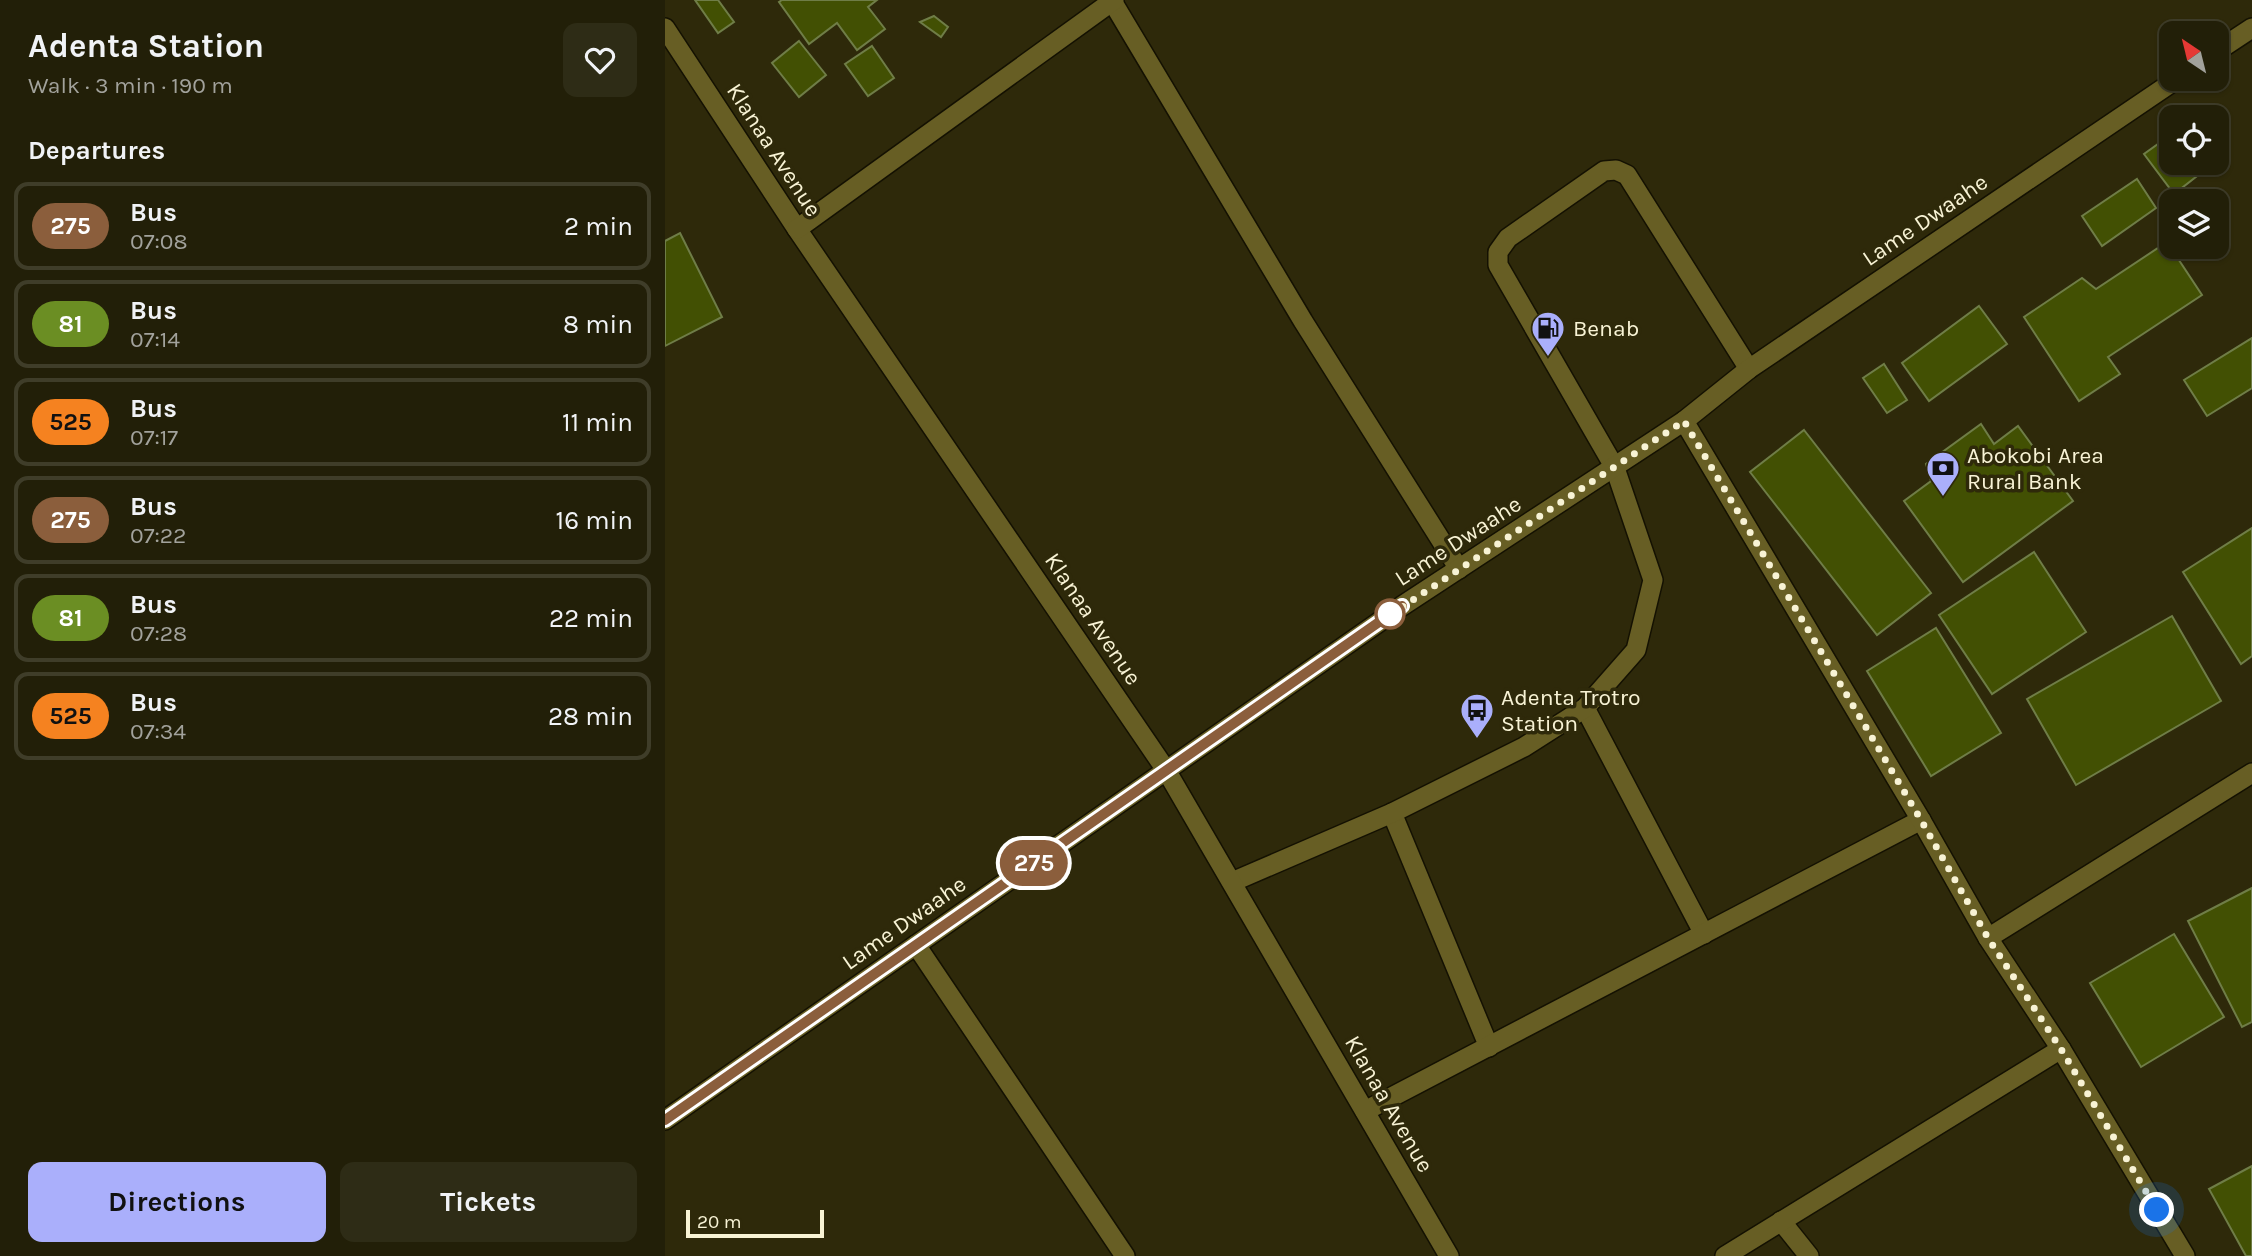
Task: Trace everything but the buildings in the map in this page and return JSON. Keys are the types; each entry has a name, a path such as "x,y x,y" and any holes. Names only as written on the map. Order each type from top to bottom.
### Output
{"street":[{"path":"797,229 1113,1 1296,309 1459,569"},
{"name":"Klanaa Avenue","path":"665,28 797,229 1166,770 1449,1256"},
{"path":"2229,43 2252,28"},
{"name":"Lame Dwaahe","path":"665,1120 1402,606 1615,468 1684,421 1749,369 2159,91"},
{"path":"1232,882 1392,813 1524,747 1585,708 1636,650 1653,580 1615,468 1498,265 1498,252 1509,238 1604,171 1616,170 1627,175 1749,369"},
{"path":"1684,421 1988,938 2061,1049 2185,1256"},
{"path":"1585,708 1704,934"},
{"path":"1988,938 2252,773"},
{"path":"1392,813 1489,1046"},
{"path":"1365,1111 1921,820"},
{"path":"916,945 1125,1256"},
{"path":"1725,1256 2061,1049"},
{"path":"1781,1221 1809,1256"}],"bus line":[{"name":"275","path":"665,1120 1402,606"}],"place":[{"name":"Benab","path":"1548,358"},
{"name":"Abokobi Area Rural Bank","path":"1943,498"},
{"name":"Adenta Trotro Station","path":"1477,740"}],"route":[{"path":"1390,614 1381,621 1684,421 1988,938 2061,1049 2157,1210"}]}
